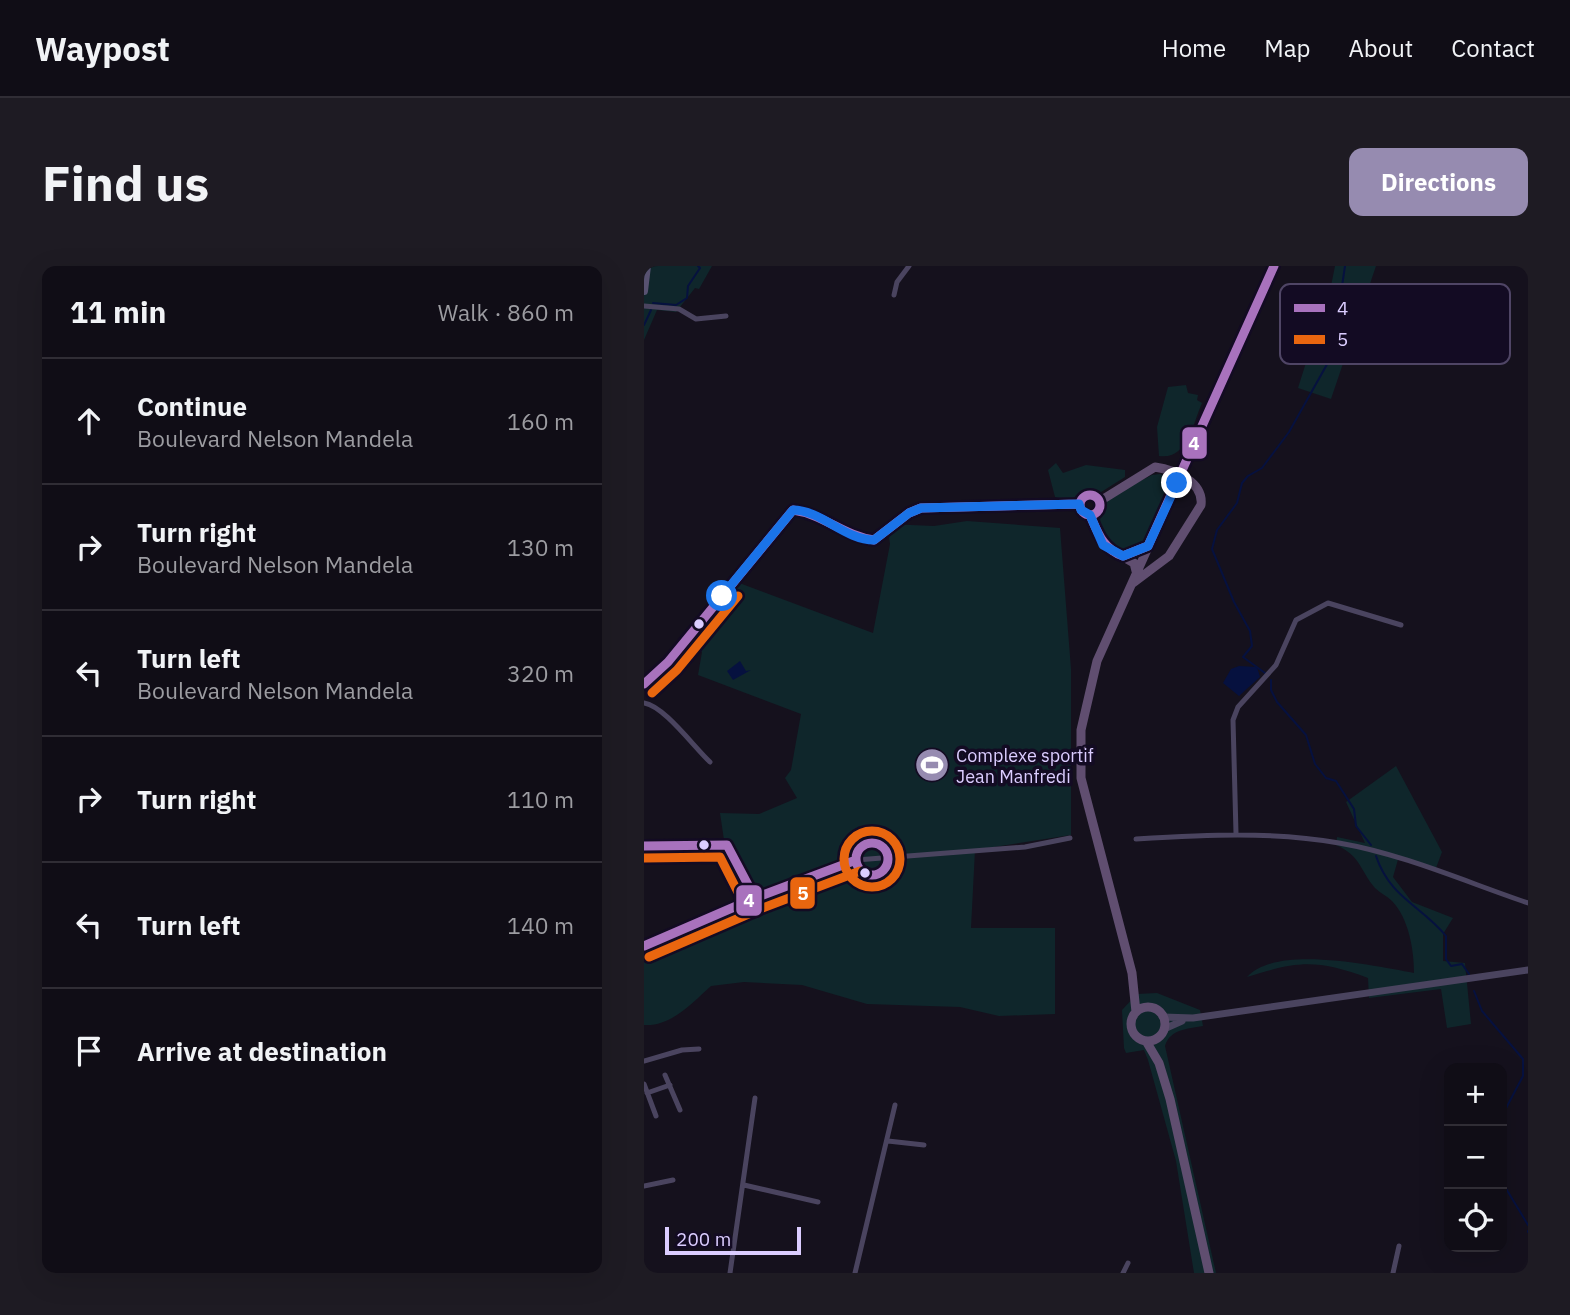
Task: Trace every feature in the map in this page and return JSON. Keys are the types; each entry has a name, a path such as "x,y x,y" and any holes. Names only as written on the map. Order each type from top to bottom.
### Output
{"main road":[{"path":"644,291 647,266"},
{"path":"1132,973 1148,1007 1163,1017 1164,1029 1157,1038 1146,1041 1138,1038 1131,1028 1136,1012 1132,973 1087,807 1080,753 1089,686 1136,571 1274,266"},
{"path":"1100,501 1155,467 1166,469 1198,485 1202,495 1201,505 1163,562 1141,575 1130,587"},
{"path":"1100,501 1088,494 1079,504 1081,510 1090,515 1103,545 1133,563 1136,571"},
{"path":"1090,515 1099,510 1100,501"},
{"path":"1123,556 1148,546"},
{"path":"1148,546 1150,558 1163,562"},
{"path":"1136,1012 1148,1007"},
{"path":"1157,1038 1159,1063"},
{"path":"1146,1041 1159,1063 1171,1099 1209,1273"}],"street":[{"path":"894,295 897,282 909,266"},
{"path":"644,306 679,309 696,319 726,316"},
{"path":"644,684 668,662 793,510 804,512 852,536 874,540 909,513 921,508 1079,504"},
{"path":"1236,833 1233,720 1238,708 1276,665 1296,620 1328,603 1401,625"},
{"path":"644,703 664,712 685,738 710,762"},
{"path":"1136,839 1236,833 1337,842 1376,851 1528,903"},
{"path":"644,946 755,898 856,860 1025,847 1070,838"},
{"path":"868,844 883,848 887,858 885,867 873,875 860,869 856,860 859,850 868,844"},
{"path":"644,846 727,845 755,898"},
{"path":"1163,1017 1193,1018 1528,970"},
{"path":"1164,1029 1193,1018"},
{"path":"644,1061 682,1050 699,1049"},
{"path":"665,1075 680,1110"},
{"path":"644,1084 656,1116"},
{"path":"647,1093 670,1085"},
{"path":"730,1273 755,1098"},
{"path":"855,1273 895,1105"},
{"path":"888,1141 924,1145"},
{"path":"644,1186 673,1180"},
{"path":"744,1185 818,1202"},
{"path":"1393,1273 1399,1246"},
{"path":"1123,1273 1128,1263"}],"green space":[{"path":"647,266 712,266 699,289 695,288 676,312 657,310 644,340 644,278"},
{"path":"1335,266 1376,266 1370,284 1331,284"},
{"path":"1306,364 1343,364 1331,399 1298,388"},
{"path":"1186,385 1188,393 1198,395 1197,400 1202,403 1195,422 1187,440 1176,453 1159,456 1157,427 1168,387"},
{"path":"1056,463 1063,473 1086,465 1125,470 1125,477 1098,494 1086,492 1071,498 1055,497 1048,470"},
{"path":"1160,474 1172,479 1157,518 1145,539 1136,547 1127,550 1110,542 1101,524 1105,504 1127,488 1152,475"},
{"name":"Complexe sportif Jean Manfredi","path":"967,521 1060,528 1071,669 1071,835 975,850 971,928 1055,928 1055,1014 999,1016 960,1007 867,1004 802,985 744,982 711,986 672,1018 654,1025 644,1025 644,949 759,898 734,846 724,840 720,813 759,814 797,798 785,778 791,770 801,714 698,675 702,652 694,645 734,581 873,633 890,544 887,524 934,526"},
{"path":"1396,766 1442,852 1436,868 1399,856 1393,877 1412,902 1453,918 1443,934 1443,961 1465,963 1471,1024 1447,1028 1441,989 1369,998 1368,978 1334,968 1307,964 1247,977 1261,967 1280,961 1302,959 1352,962 1414,973 1409,935 1398,908 1375,888 1355,858 1336,845 1337,837 1365,843 1346,802"},
{"path":"1157,993 1200,1010 1203,1026 1175,1033 1165,1046 1216,1273 1194,1273 1176,1161 1148,1060 1144,1050 1126,1053 1124,1048 1122,1010 1137,994"}],"shaded area":[{"path":"740,661 746,671 751,670 733,680 727,671"},
{"path":"1239,666 1257,667 1260,677 1239,696 1223,683 1231,669"}],"waterway":[{"path":"653,303 676,305 687,298 688,286 700,268 698,266"},
{"path":"1342,284 1345,266"},
{"path":"644,325 651,310"},
{"path":"1265,673 1243,657 1252,646 1250,631 1234,602 1212,549 1217,530 1237,503 1242,483 1262,468 1289,432 1327,364"},
{"path":"1271,680 1271,690 1277,702 1306,735 1315,764 1326,778 1336,781 1354,809 1356,826 1371,845"},
{"path":"1376,856 1389,882 1446,936 1446,959 1451,966 1462,964 1469,974"},
{"path":"1474,991 1482,1011 1523,1059 1523,1076 1504,1112 1503,1126"},
{"path":"1506,1189 1528,1225"}],"transit line":[{"name":"4","path":"1090,515 1102,540 1116,553 1123,556 1148,546 1274,266"},
{"name":"4","path":"1086,495 1094,495 1100,505 1094,515 1086,515 1080,509 1080,501 1086,495"},
{"name":"4","path":"644,684 668,662 793,510 874,540 909,513 921,508 1079,504"},
{"name":"5","path":"652,693 677,670 738,596"},
{"name":"5","path":"872,831 883,833 892,839 898,848 900,859 898,870 892,879 883,885 872,887 861,885 852,879 846,870 844,859 846,848 852,839 861,833 872,831"},
{"name":"4","path":"872,843 883,848 888,859 883,870 872,875 861,870 856,859 861,848 872,843"},
{"name":"4","path":"644,846 727,845 755,898"},
{"name":"5","path":"644,858 720,857 744,904"},
{"name":"4","path":"644,946 755,898 856,860"},
{"name":"5","path":"649,957 760,909 860,871"}],"place":[{"name":"Complexe sportif Jean Manfredi","path":"932,765"}],"route":[{"path":"722,596 793,510 804,512 852,536 874,540 909,513 921,508 1079,504 1081,510 1090,515 1103,545 1111,552 1123,556 1135,554 1148,546 1177,483"}]}
